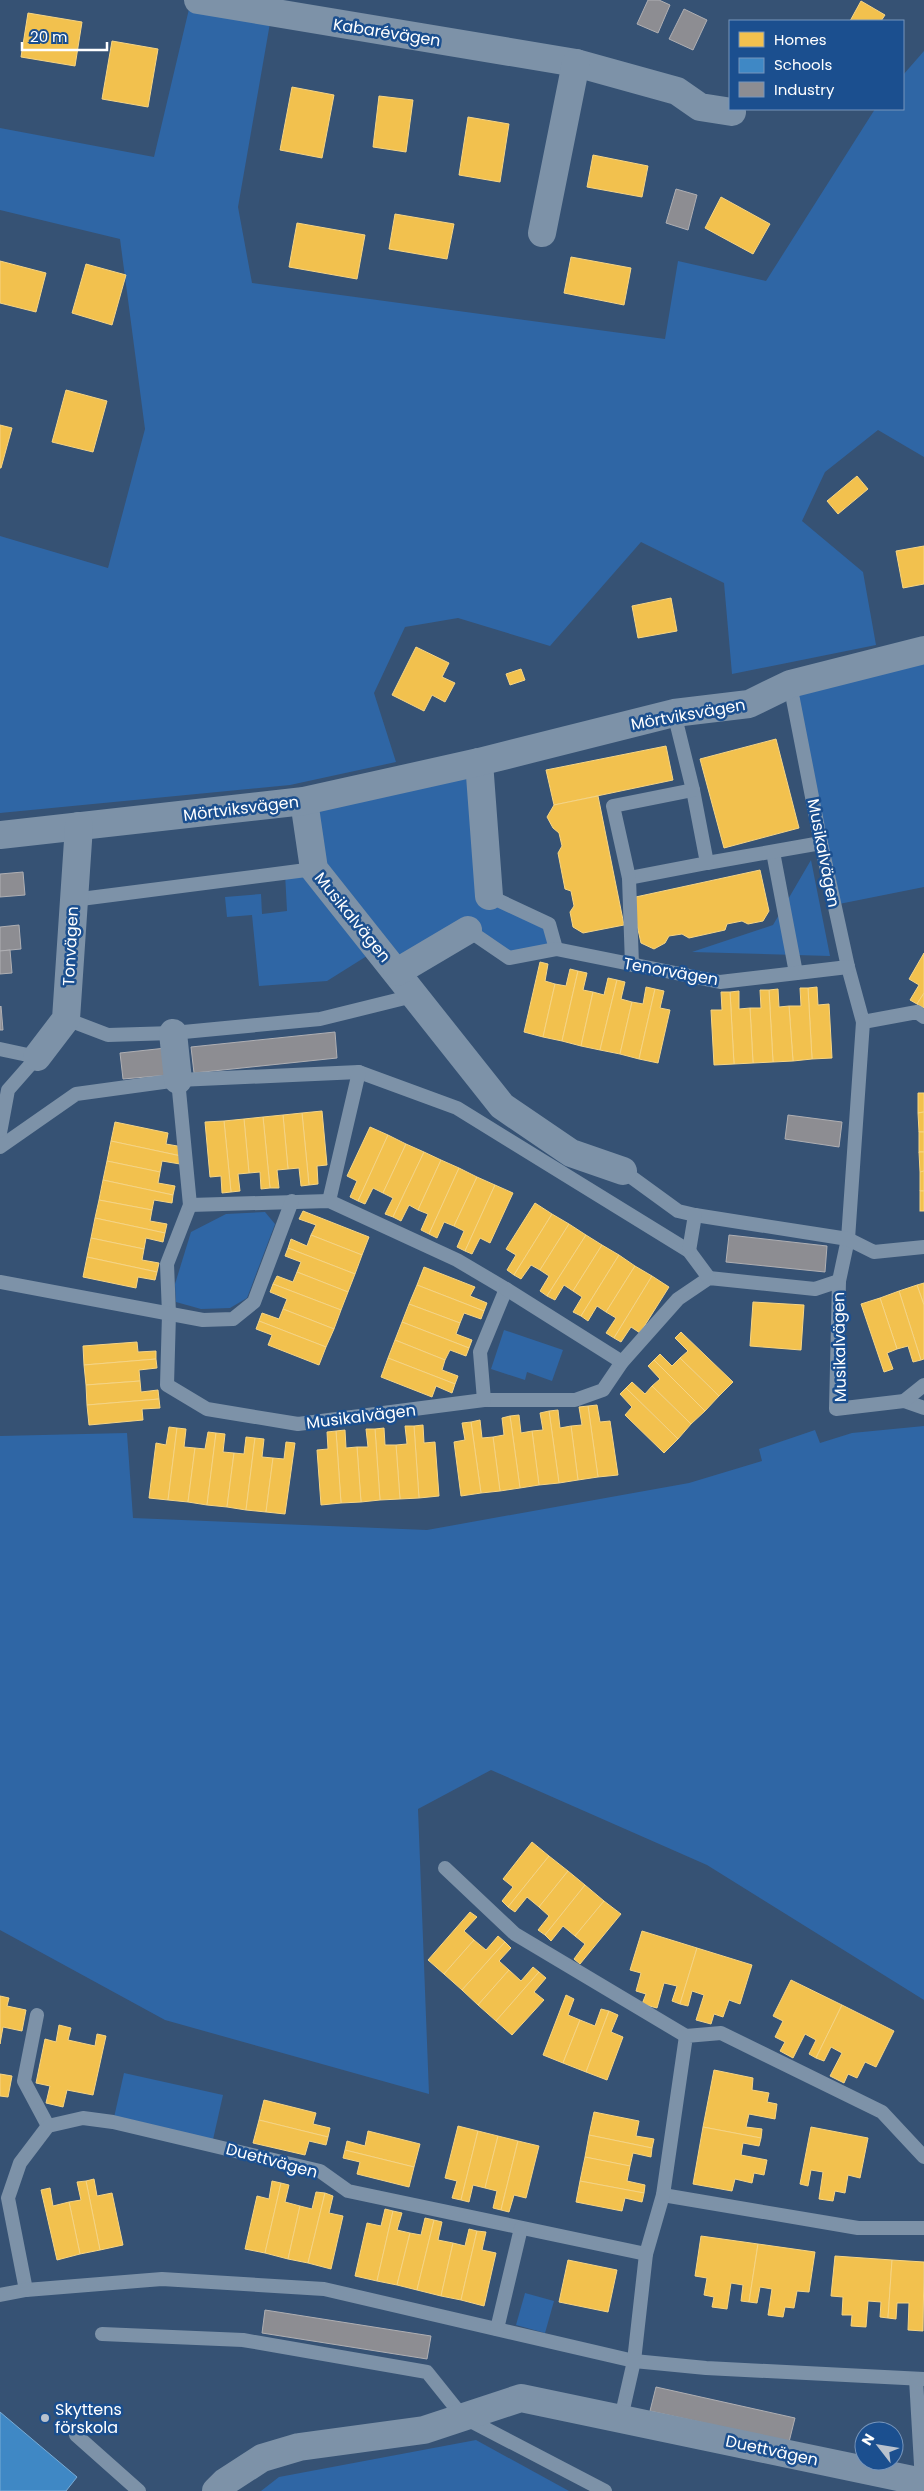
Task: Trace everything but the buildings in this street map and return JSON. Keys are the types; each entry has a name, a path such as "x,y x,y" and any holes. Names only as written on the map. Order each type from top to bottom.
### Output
{"street":[{"name":"Kabarévägen","path":"198,0 576,63 677,91 700,107 732,112"},
{"path":"542,233 576,63"},
{"name":"Mörtviksvägen","path":"0,835 304,801 479,762 674,713 749,704 790,684 924,650"},
{"path":"479,762 489,896"},
{"name":"Musikalvägen","path":"304,801 314,869 502,1106 570,1153 623,1171"},
{"name":"Tonvägen","path":"66,1019 78,826"},
{"name":"Musikalvägen","path":"397,972 468,930"},
{"path":"37,1057 66,1019"},
{"path":"173,1033 178,1080"},
{"name":"Duettvägen","path":"216,2491 225,2482 262,2458 299,2447 424,2430 521,2398 923,2483"}],"lane":[{"name":"Musikalvägen","path":"790,684 821,844 848,967 863,1022 848,1239 839,1281 836,1409 904,1401 924,1408"},
{"path":"674,713 694,790 707,863"},
{"path":"632,965 629,878 613,806 694,790"},
{"path":"629,878 821,844"},
{"path":"773,852 796,973"},
{"path":"72,900 314,869"},
{"path":"489,896 550,924 556,949"},
{"name":"Tenorvägen","path":"468,930 509,958 556,949 720,982 848,967"},
{"path":"66,1019 108,1035 173,1033 320,1019 413,996"},
{"path":"863,1022 917,1012 924,1017"},
{"path":"0,1049 37,1057 8,1090 0,1133"},
{"path":"329,1201 358,1072"},
{"path":"0,1147 76,1094 178,1080 358,1072 457,1108 689,1251 709,1278"},
{"name":"Musikalvägen","path":"178,1080 190,1206 167,1264 169,1314 167,1385 207,1409 298,1424 484,1400 575,1400 603,1390 622,1362 678,1299 709,1278 815,1289 839,1281"},
{"name":"Musikalvägen","path":"623,1171 678,1210 695,1215 848,1239 874,1252 924,1247"},
{"path":"0,1282 203,1320 233,1319 254,1302 292,1201"},
{"path":"190,1206 329,1201 457,1260 622,1362"},
{"path":"689,1251 695,1215"},
{"path":"484,1400 480,1352 506,1289"},
{"path":"904,1401 924,1385"},
{"path":"445,1868 515,1934 686,2036 721,2033 882,2112 924,2157"},
{"path":"26,2290 4,2198 20,2163 48,2126 24,2081 37,2014"},
{"path":"621,2418 634,2361 646,2254 663,2195 686,2036"},
{"name":"Duettvägen","path":"48,2126 82,2118 113,2122 320,2171 348,2191 646,2254"},
{"path":"663,2195 858,2228 924,2228"},
{"path":"497,2329 521,2228"},
{"name":"Duettvägen","path":"0,2295 26,2290 162,2279 324,2289 634,2361 706,2368 920,2379 923,2483"},
{"path":"102,2334 243,2340 427,2372 462,2417 605,2491"},
{"path":"76,2435 139,2491"}],"shaded area":[{"path":"189,9 270,23 238,207 252,283 665,339 678,261 766,281 874,110 904,110 904,74 924,51 924,457 878,430 825,472 802,521 863,572 876,645 732,674 724,583 641,542 550,646 458,618 405,627 374,693 396,762 290,785 0,813 0,536 108,568 145,429 120,239 0,210 0,128 154,157"},
{"path":"924,650 924,887 834,905 790,684"},
{"path":"479,762 489,896 549,924 556,949 509,958 467,930 397,972 378,949 327,981 259,986 252,915 227,917 225,897 261,894 262,914 287,911 285,873 314,869 304,801"},
{"path":"811,860 830,956 692,952 773,925"},
{"path":"265,1212 275,1224 247,1298 230,1308 201,1309 176,1302 175,1284 191,1232 226,1214"},
{"path":"504,1330 563,1350 552,1381 527,1372 525,1380 491,1369"},
{"path":"924,1426 924,2000 707,1865 491,1770 418,1809 429,2094 165,2020 0,1930 0,1436 127,1433 133,1518 427,1530 689,1483 762,1461 759,1449 815,1430 820,1443 852,1433"},
{"path":"124,2073 223,2095 212,2144 113,2122"},
{"path":"525,2293 554,2301 545,2333 516,2325"},
{"path":"476,2440 569,2491 261,2491 279,2477"}],"place":[{"name":"Skyttens förskola","path":"45,2418"}]}
